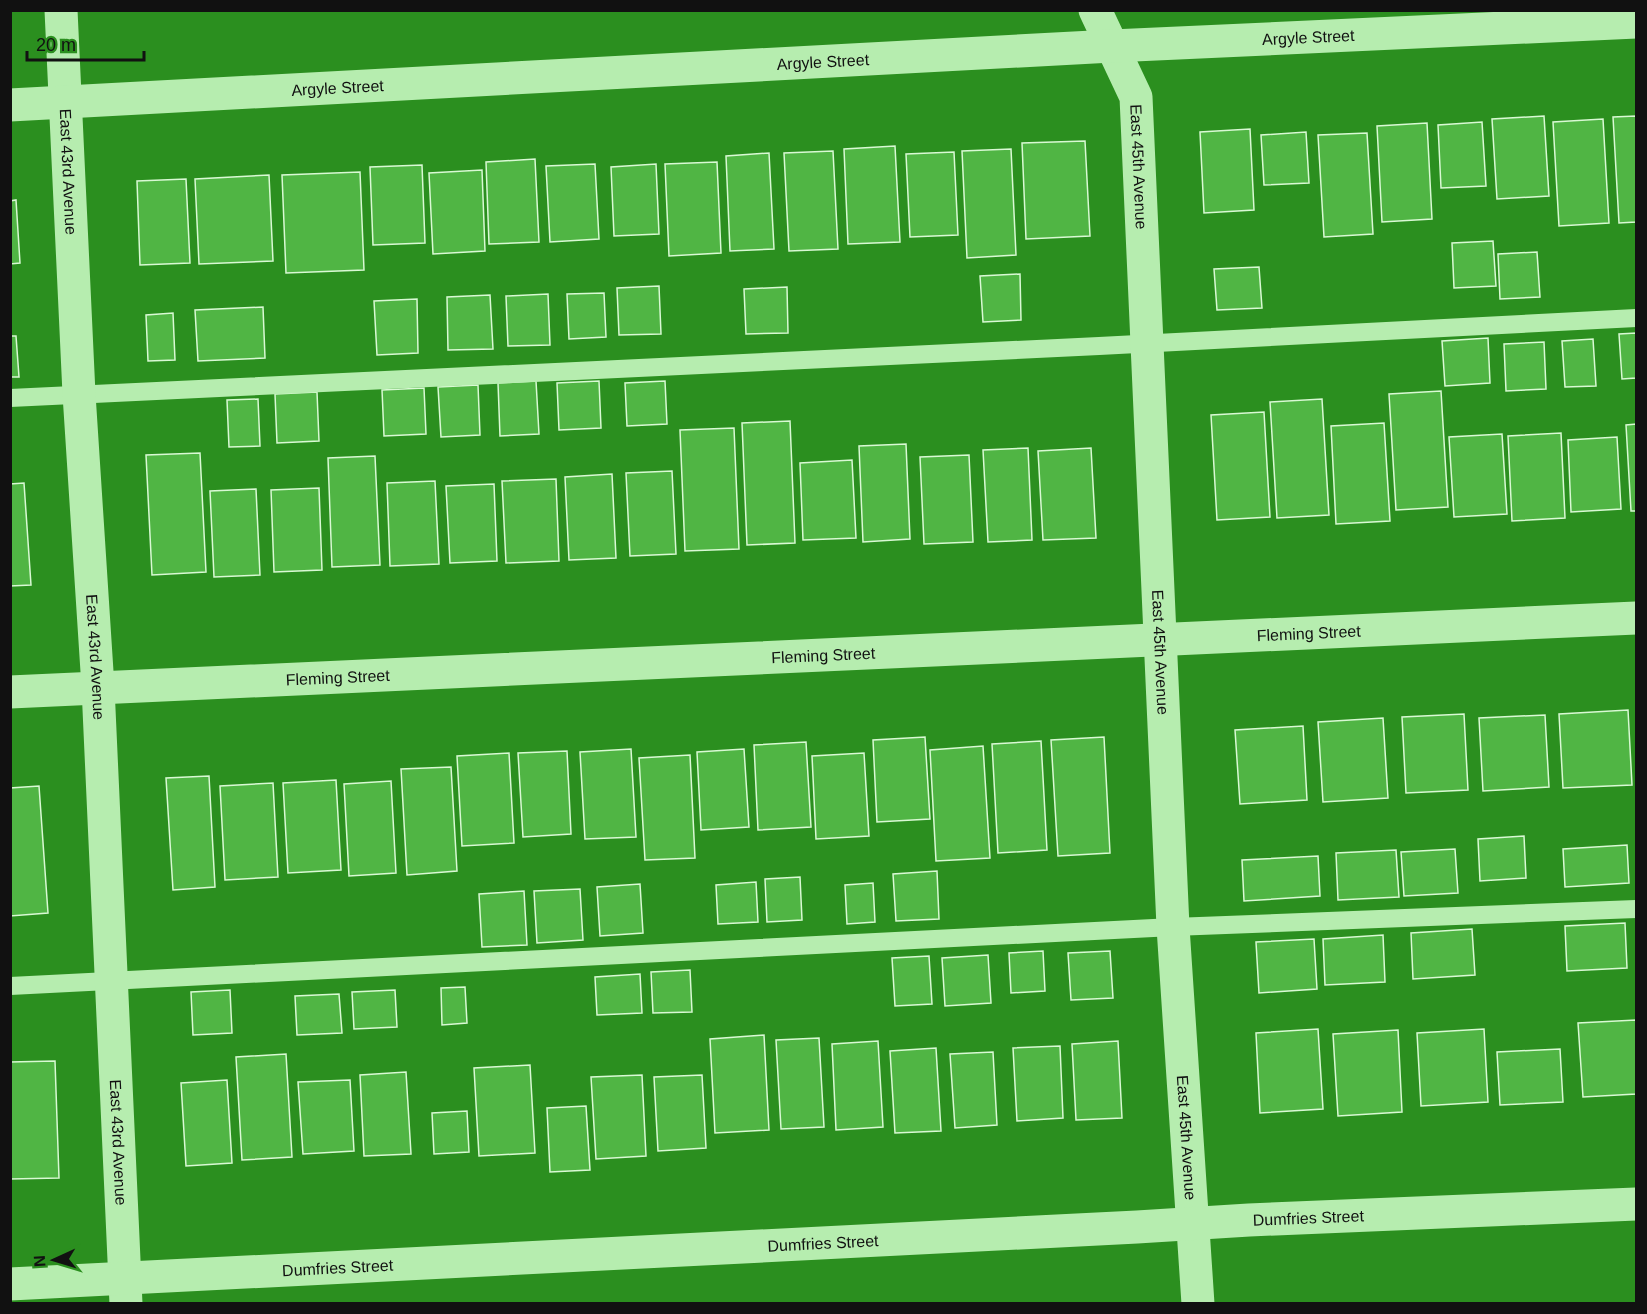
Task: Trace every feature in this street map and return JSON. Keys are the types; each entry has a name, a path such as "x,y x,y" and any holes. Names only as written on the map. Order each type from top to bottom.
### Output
{"street":[{"name":"East 43rd Avenue","path":"61,10 79,394 98,687 125,1291"},
{"name":"East 45th Avenue","path":"1095,10 1136,97 1173,927 1197,1304"},
{"name":"Argyle Street","path":"10,105 1112,46 1396,22 1636,22"},
{"name":"Fleming Street","path":"10,692 1636,618"},
{"name":"Dumfries Street","path":"10,1284 125,1291 1193,1223 1636,1204"}],"lane":[{"path":"10,398 1146,344 1636,318"},
{"path":"10,986 1173,927 1636,909"}],"building":[{"path":"1544,116 1549,196 1497,199 1492,119"},
{"path":"1636,116 1636,222 1619,223 1613,117"},
{"path":"1603,119 1609,223 1559,226 1553,122"},
{"path":"1482,122 1486,186 1441,188 1438,125"},
{"path":"1427,123 1432,219 1382,222 1377,126"},
{"path":"1250,129 1254,210 1204,213 1200,132"},
{"path":"1306,132 1309,183 1264,185 1261,135"},
{"path":"1367,133 1373,234 1324,237 1318,135"},
{"path":"1085,141 1090,236 1026,239 1022,143"},
{"path":"895,146 900,242 848,244 844,149"},
{"path":"1011,149 1016,255 967,258 962,151"},
{"path":"833,151 838,249 789,251 784,153"},
{"path":"954,152 958,235 910,237 906,154"},
{"path":"769,153 774,249 730,251 726,156"},
{"path":"535,159 539,242 489,244 486,162"},
{"path":"717,162 721,253 669,256 665,164"},
{"path":"595,164 599,239 550,242 546,166"},
{"path":"656,164 659,234 614,236 611,167"},
{"path":"422,165 425,243 373,245 370,167"},
{"path":"482,170 485,251 433,254 429,173"},
{"path":"360,172 364,270 286,273 282,175"},
{"path":"269,175 273,261 199,264 195,179"},
{"path":"186,179 190,263 140,265 137,181"},
{"path":"16,200 20,263 10,264 10,201"},
{"path":"1493,241 1496,286 1454,288 1452,243"},
{"path":"1537,252 1540,297 1500,299 1498,254"},
{"path":"1259,267 1262,308 1217,310 1214,269"},
{"path":"1020,274 1021,320 983,322 980,276"},
{"path":"659,286 661,334 619,335 617,288"},
{"path":"787,287 788,333 746,334 744,289"},
{"path":"604,293 606,337 569,339 567,294"},
{"path":"548,294 550,345 508,346 506,296"},
{"path":"490,295 493,349 448,350 447,297"},
{"path":"417,299 418,353 377,355 374,301"},
{"path":"263,307 265,358 198,361 195,310"},
{"path":"173,313 175,360 148,361 146,315"},
{"path":"1636,333 1636,378 1622,379 1619,334"},
{"path":"10,336 16,336 19,377 10,377"},
{"path":"1488,338 1490,383 1445,386 1442,341"},
{"path":"1593,339 1596,386 1565,387 1562,341"},
{"path":"1544,342 1546,389 1506,391 1504,344"},
{"path":"536,381 539,434 500,436 498,383"},
{"path":"599,381 601,428 559,430 557,383"},
{"path":"665,381 667,424 627,426 625,383"},
{"path":"478,385 480,435 441,437 438,387"},
{"path":"424,388 426,434 384,436 382,390"},
{"path":"1441,391 1448,507 1396,510 1389,394"},
{"path":"317,392 319,441 277,443 275,394"},
{"path":"258,399 260,446 229,447 227,400"},
{"path":"1322,399 1329,515 1277,518 1270,402"},
{"path":"1264,412 1270,517 1217,520 1211,415"},
{"path":"790,421 795,543 747,545 742,423"},
{"path":"1384,423 1390,521 1336,524 1331,426"},
{"path":"1636,424 1636,511 1631,511 1626,425"},
{"path":"734,428 739,549 685,551 680,430"},
{"path":"1561,433 1565,518 1512,521 1508,436"},
{"path":"1502,434 1507,514 1454,517 1449,437"},
{"path":"1617,437 1621,509 1571,512 1568,440"},
{"path":"906,444 910,539 863,542 859,446"},
{"path":"1028,448 1032,540 988,542 983,450"},
{"path":"1091,448 1096,538 1043,540 1038,451"},
{"path":"200,453 206,572 152,575 146,455"},
{"path":"969,455 973,542 924,544 920,457"},
{"path":"375,456 380,565 332,567 328,458"},
{"path":"852,460 856,538 803,540 800,463"},
{"path":"672,471 676,554 630,556 626,473"},
{"path":"612,474 616,558 569,560 565,477"},
{"path":"556,479 559,561 506,563 502,481"},
{"path":"435,481 439,564 390,566 387,483"},
{"path":"24,483 31,585 10,586 10,484"},
{"path":"494,484 497,561 450,563 446,486"},
{"path":"319,488 322,570 274,572 271,490"},
{"path":"256,489 260,575 214,577 210,491"},
{"path":"1628,710 1632,785 1563,788 1559,714"},
{"path":"1464,714 1468,790 1406,793 1402,717"},
{"path":"1545,715 1549,787 1483,791 1479,718"},
{"path":"1383,718 1388,798 1323,802 1318,722"},
{"path":"1303,726 1307,800 1240,804 1235,730"},
{"path":"925,737 930,819 877,822 873,740"},
{"path":"1104,737 1110,853 1058,856 1051,740"},
{"path":"1041,741 1047,850 998,853 992,744"},
{"path":"806,742 811,827 758,830 754,745"},
{"path":"983,746 990,858 936,861 930,750"},
{"path":"631,749 636,837 585,839 580,752"},
{"path":"744,749 749,827 701,830 697,752"},
{"path":"567,751 571,834 523,837 518,753"},
{"path":"509,753 514,843 462,846 457,756"},
{"path":"864,753 869,836 816,839 812,756"},
{"path":"690,755 695,858 645,860 639,758"},
{"path":"451,767 457,871 407,875 401,769"},
{"path":"209,776 215,887 173,890 166,778"},
{"path":"336,780 341,870 288,873 283,783"},
{"path":"391,781 396,873 349,876 344,784"},
{"path":"273,783 278,877 225,880 220,786"},
{"path":"39,786 48,913 10,916 10,788"},
{"path":"1524,836 1526,878 1480,881 1478,839"},
{"path":"1627,845 1629,883 1565,887 1563,849"},
{"path":"1455,849 1458,893 1404,896 1401,852"},
{"path":"1396,850 1399,897 1338,900 1336,853"},
{"path":"1318,856 1320,896 1244,901 1242,860"},
{"path":"937,871 939,919 896,921 893,874"},
{"path":"800,877 802,920 767,922 765,879"},
{"path":"756,882 758,922 718,924 716,885"},
{"path":"873,883 875,922 847,924 845,885"},
{"path":"640,884 643,933 600,936 597,887"},
{"path":"580,889 583,940 537,943 534,891"},
{"path":"524,891 527,945 482,947 479,894"},
{"path":"1625,923 1627,968 1567,971 1565,926"},
{"path":"1472,929 1475,975 1413,979 1411,933"},
{"path":"1383,935 1385,982 1325,985 1323,939"},
{"path":"1314,939 1317,989 1259,993 1256,942"},
{"path":"1043,951 1045,991 1011,993 1009,953"},
{"path":"1110,951 1113,998 1071,1000 1068,953"},
{"path":"988,955 991,1003 945,1006 942,958"},
{"path":"929,956 932,1004 895,1006 892,958"},
{"path":"690,970 692,1012 653,1013 651,972"},
{"path":"640,974 642,1013 597,1015 595,977"},
{"path":"465,987 467,1023 442,1025 441,988"},
{"path":"230,990 232,1033 193,1035 191,992"},
{"path":"395,990 397,1027 354,1029 352,992"},
{"path":"339,994 342,1033 297,1035 295,996"},
{"path":"1636,1020 1636,1094 1583,1097 1578,1023"},
{"path":"1318,1029 1323,1109 1260,1113 1256,1033"},
{"path":"1484,1029 1488,1102 1421,1106 1417,1033"},
{"path":"1398,1030 1402,1112 1338,1116 1333,1034"},
{"path":"764,1035 769,1130 715,1133 710,1039"},
{"path":"819,1038 824,1127 781,1129 776,1040"},
{"path":"878,1041 883,1127 836,1130 832,1044"},
{"path":"1118,1041 1122,1118 1076,1120 1072,1044"},
{"path":"1060,1046 1063,1118 1017,1121 1013,1048"},
{"path":"936,1048 941,1131 895,1133 890,1051"},
{"path":"1560,1049 1563,1102 1500,1105 1497,1052"},
{"path":"993,1052 997,1125 955,1128 950,1054"},
{"path":"286,1054 292,1157 242,1160 236,1057"},
{"path":"55,1061 59,1178 10,1179 10,1062"},
{"path":"530,1065 535,1153 479,1156 474,1068"},
{"path":"406,1072 411,1154 364,1156 360,1075"},
{"path":"642,1075 646,1156 596,1159 591,1077"},
{"path":"702,1075 706,1148 658,1151 654,1077"},
{"path":"227,1080 232,1163 186,1166 181,1083"},
{"path":"350,1080 354,1151 303,1154 298,1082"},
{"path":"586,1106 590,1170 550,1172 547,1108"},
{"path":"467,1111 469,1152 434,1154 432,1113"}]}
